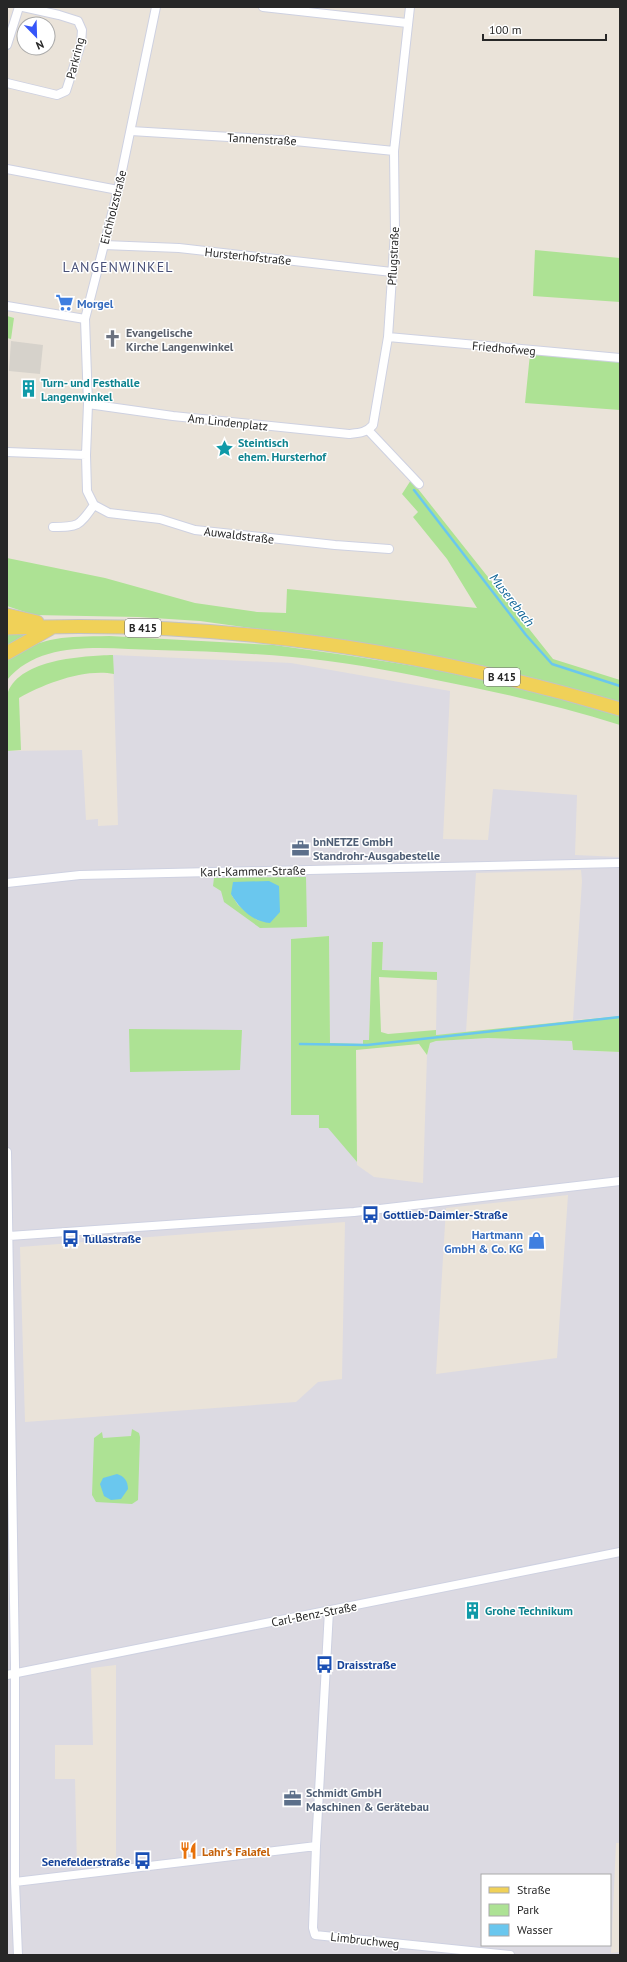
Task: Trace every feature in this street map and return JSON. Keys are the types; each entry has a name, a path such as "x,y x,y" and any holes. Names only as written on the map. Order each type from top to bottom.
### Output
{"main road":[{"path":"7,615 57,626"},
{"path":"7,653 57,626"},
{"name":"B 415","path":"7,628 110,626 229,634 383,653 505,678 620,709"}],"street":[{"path":"7,45 19,7"},
{"name":"Parkring","path":"7,83 57,95 66,91 81,44 82,30 78,21 23,7"},
{"name":"Eichholzstraße","path":"86,455 88,404 85,318 118,190 156,7"},
{"path":"263,7 406,23"},
{"name":"Pflugstraße","path":"368,430 372,425 388,337 395,231 394,151 406,23 410,7"},
{"name":"Tannenstraße","path":"131,131 295,141 394,151"},
{"path":"7,169 118,190"},
{"name":"Hursterhofstraße","path":"104,245 179,248 392,272"},
{"path":"7,306 85,318"},
{"name":"Friedhofweg","path":"388,337 620,358"},
{"name":"Am Lindenplatz","path":"88,404 173,416 349,434 359,434 368,430"},
{"path":"368,430 419,484"},
{"path":"7,452 86,455 88,491 94,505 80,524 70,527 53,527"},
{"name":"Auwaldstraße","path":"94,505 109,514 160,519 195,530 335,545 389,549"},
{"name":"Karl-Kammer-Straße","path":"7,883 80,875 620,863"},
{"path":"7,1152 9,1236 11,1674 18,1955"},
{"path":"9,1236 354,1212 620,1181"},
{"name":"Carl-Benz-Straße","path":"11,1674 620,1552"},
{"path":"15,1882 316,1846 330,1610"},
{"name":"Limbruchweg","path":"316,1846 313,1928 315,1935 510,1955"}],"shaded area":[{"path":"11,341 43,345 40,374 9,371"},
{"path":"113,655 291,663 450,691 443,839 488,840 493,789 577,795 575,855 620,857 620,1016 573,1020 582,881 581,870 476,873 466,1032 436,1035 437,972 382,970 383,942 372,942 369,1040 363,1044 330,1043 329,936 291,939 291,1115 319,1115 357,1162 357,1165 374,1177 423,1183 427,1055 430,1043 436,1041 488,1038 572,1041 573,1050 620,1052 620,1843 616,1843 611,1953 620,1952 620,1955 7,1955 7,751 82,750 86,820 98,819 98,826 118,825","holes":["568,1195 557,1358 436,1374 446,1208","345,1222 342,1379 318,1382 296,1402 25,1422 20,1247","116,1665 116,1862 77,1868 75,1779 55,1779 55,1745 93,1745 91,1668"]}],"green space":[{"path":"535,250 620,258 620,302 533,296"},
{"path":"7,316 14,318 11,339 7,338"},
{"path":"530,354 620,361 620,410 525,403"},
{"path":"411,480 553,659 620,680 620,703 541,680 484,666 354,642 200,621 138,617 34,615 7,606 7,558 105,578 195,603 257,612 286,613 287,589 477,608 447,559 413,517 418,512 402,494"},
{"path":"33,632 7,648 7,633"},
{"path":"109,636 274,645 445,671 516,687 620,715 620,725 482,689 382,669 310,659 224,652 117,648 77,649 38,657 21,667 7,680 7,659 33,645 67,637"},
{"path":"113,655 114,674 90,673 65,678 19,698 21,750 7,751 7,696 15,681 26,672 39,666 54,662 70,658"},
{"path":"306,877 307,927 260,928 224,902 221,891 213,886 214,878","holes":["231,894 260,922 238,905"]},
{"path":"329,936 330,1043 363,1044 363,1040 369,1040 372,942 383,942 382,970 437,972 437,980 379,977 381,1032 388,1034 436,1030 436,1035 620,1016 620,1052 573,1050 572,1041 488,1038 436,1041 430,1043 427,1055 419,1044 356,1050 357,1162 328,1128 319,1128 319,1115 291,1115 291,939"},
{"path":"129,1029 242,1030 240,1070 130,1072"},
{"path":"132,1429 139,1433 140,1437 138,1500 132,1504 96,1502 92,1495 94,1438 102,1432 103,1438 131,1436"}],"water":[{"path":"269,881 279,886 280,912 270,923 252,917 242,909 231,894 233,882"},
{"path":"117,1474 125,1479 128,1489 121,1499 111,1500 104,1496 100,1484 103,1478"}],"waterway":[{"name":"Muserebach","path":"414,490 526,635 552,664 620,686"},
{"path":"300,1044 367,1045 620,1017"}],"place":[{"name":"Morgel","path":"64,303"},
{"name":"Evangelische Kirche Langenwinkel","path":"113,339"},
{"name":"Turn- und Festhalle Langenwinkel","path":"28,389"},
{"name":"Steintisch ehem. Hursterhof","path":"225,449"},
{"name":"bnNETZE GmbH Standrohr-Ausgabestelle","path":"300,848"},
{"name":"Gottlieb-Daimler-Straße","path":"370,1214"},
{"name":"Tullastraße","path":"70,1238"},
{"name":"Hartmann GmbH & Co. KG","path":"536,1241"},
{"name":"Grohe Technikum","path":"472,1610"},
{"name":"Draisstraße","path":"324,1664"},
{"name":"Schmidt GmbH Maschinen & Gerätebau","path":"293,1799"},
{"name":"Lahr's Falafel","path":"189,1851"},
{"name":"Senefelderstraße","path":"143,1861"}],"district":[{"name":"LANGENWINKEL","path":"118,267"}]}
